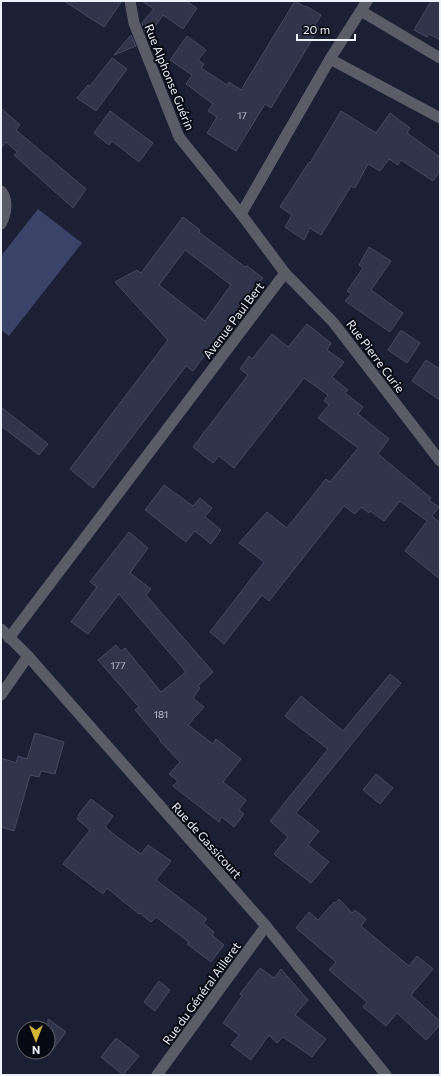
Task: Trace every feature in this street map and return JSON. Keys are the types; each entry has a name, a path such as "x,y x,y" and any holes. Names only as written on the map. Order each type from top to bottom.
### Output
{"street":[{"name":"Rue Alphonse Guérin","path":"130,1 134,23 179,137 241,214"},
{"path":"285,273 241,214 330,59 366,1"},
{"path":"360,11 440,58"},
{"path":"330,59 440,118"},
{"path":"1,191 6,204 6,216 1,224"},
{"name":"Rue Pierre Curie","path":"285,273 333,322 440,461"},
{"name":"Avenue Paul Bert","path":"9,638 285,273"},
{"name":"Rue de Gassicourt","path":"1,629 28,656 266,926 386,1075"},
{"path":"1,695 28,656"},
{"name":"Rue du Général Ailleret","path":"157,1075 266,926"}],"shaded area":[{"path":"38,209 82,243 9,336 1,330 1,256"}],"building":[{"path":"64,1 122,1 104,27"},
{"path":"142,1 186,1 197,8 183,29 163,15 147,38 142,23 154,9"},
{"path":"295,1 321,15 315,25 319,28 271,108 265,104 236,151 207,133 217,117 208,111 213,104 186,84 192,75 170,60 187,36 206,50 198,60 204,64 201,68 227,85 229,82 241,90"},
{"path":"431,1 440,1 440,40 429,34 427,37 414,30"},
{"path":"131,35 136,46 114,55"},
{"path":"112,58 127,69 96,111 77,98 88,85 90,86"},
{"path":"1,108 20,125 16,130 86,189 73,208 14,155 17,152 6,142 1,148"},
{"path":"110,111 153,143 139,162 112,141 109,145 94,133"},
{"path":"341,111 376,133 390,113 410,128 407,133 440,157 440,171 433,181 401,160 398,165 389,159 380,171 368,164 355,188 351,186 321,235 310,228 304,240 285,227 292,215 280,207 309,162 310,163"},
{"path":"183,217 200,230 199,232 245,267 247,266 263,278 193,371 186,366 93,488 70,469 168,340 115,282 137,270 141,273","holes":["185,250 231,285 205,321 159,285"]},
{"path":"369,247 391,261 371,290 403,313 390,332 345,301 351,294 347,291 363,268 359,265"},
{"path":"307,324 331,343 327,350 344,362 332,377 348,390 345,393 363,407 358,414 389,439 378,454 431,498 429,500 439,507 432,516 440,523 440,579 405,551 427,521 400,501 384,521 370,511 369,513 361,507 355,514 344,506 269,601 262,595 224,644 210,632 264,562 239,543 267,512 287,528 326,479 330,482 358,448 318,418 329,405 324,401 328,395 304,378 234,468 219,456 213,463 193,447 248,375 240,369 249,356 252,359 272,334 288,347"},
{"path":"401,330 420,343 407,363 388,350"},
{"path":"426,360 440,369 440,400 412,381"},
{"path":"1,407 48,444 39,455 1,426"},
{"path":"164,485 193,506 200,498 212,508 205,517 221,530 211,544 195,531 186,542 145,510"},
{"path":"129,532 148,548 130,573 151,589 146,595 213,672 198,686 200,688 193,698 204,707 188,725 213,744 216,739 241,759 223,782 246,800 239,810 244,814 234,827 222,817 219,822 173,786 178,781 169,774 180,762 160,741 160,739 135,710 139,707 98,660 116,645 121,651 125,648 161,692 186,672 119,594 88,634 71,622 97,587 90,582"},
{"path":"390,674 401,683 296,813 319,831 308,845 329,862 311,883 274,854 288,837 270,821 328,749 285,716 301,696 343,731"},
{"path":"35,733 64,742 55,774 41,771 39,777 30,775 14,831 1,827 1,758 16,763 18,756 27,759"},
{"path":"376,774 393,788 380,804 363,790"},
{"path":"91,799 113,816 105,827 120,839 141,854 148,845 171,861 156,880 207,919 203,923 214,932 212,935 224,945 211,962 187,944 189,942 156,917 151,922 107,888 103,894 63,864 90,830 77,819 79,816 78,815"},
{"path":"339,899 352,913 355,910 366,919 361,926 409,966 417,956 433,969 411,995 440,1021 440,1025 426,1040 397,1013 386,1026 363,1007 367,1002 329,970 336,962 296,928 309,912 318,920 334,902 336,903"},
{"path":"260,968 274,978 281,969 308,1000 295,1015 326,1039 312,1057 283,1037 277,1043 269,1035 251,1060 231,1045 239,1035 223,1023 242,996 240,994"},
{"path":"159,981 170,990 155,1011 144,1002"},
{"path":"56,1025 66,1032 56,1045"},
{"path":"116,1038 139,1056 123,1075 101,1057"}]}
